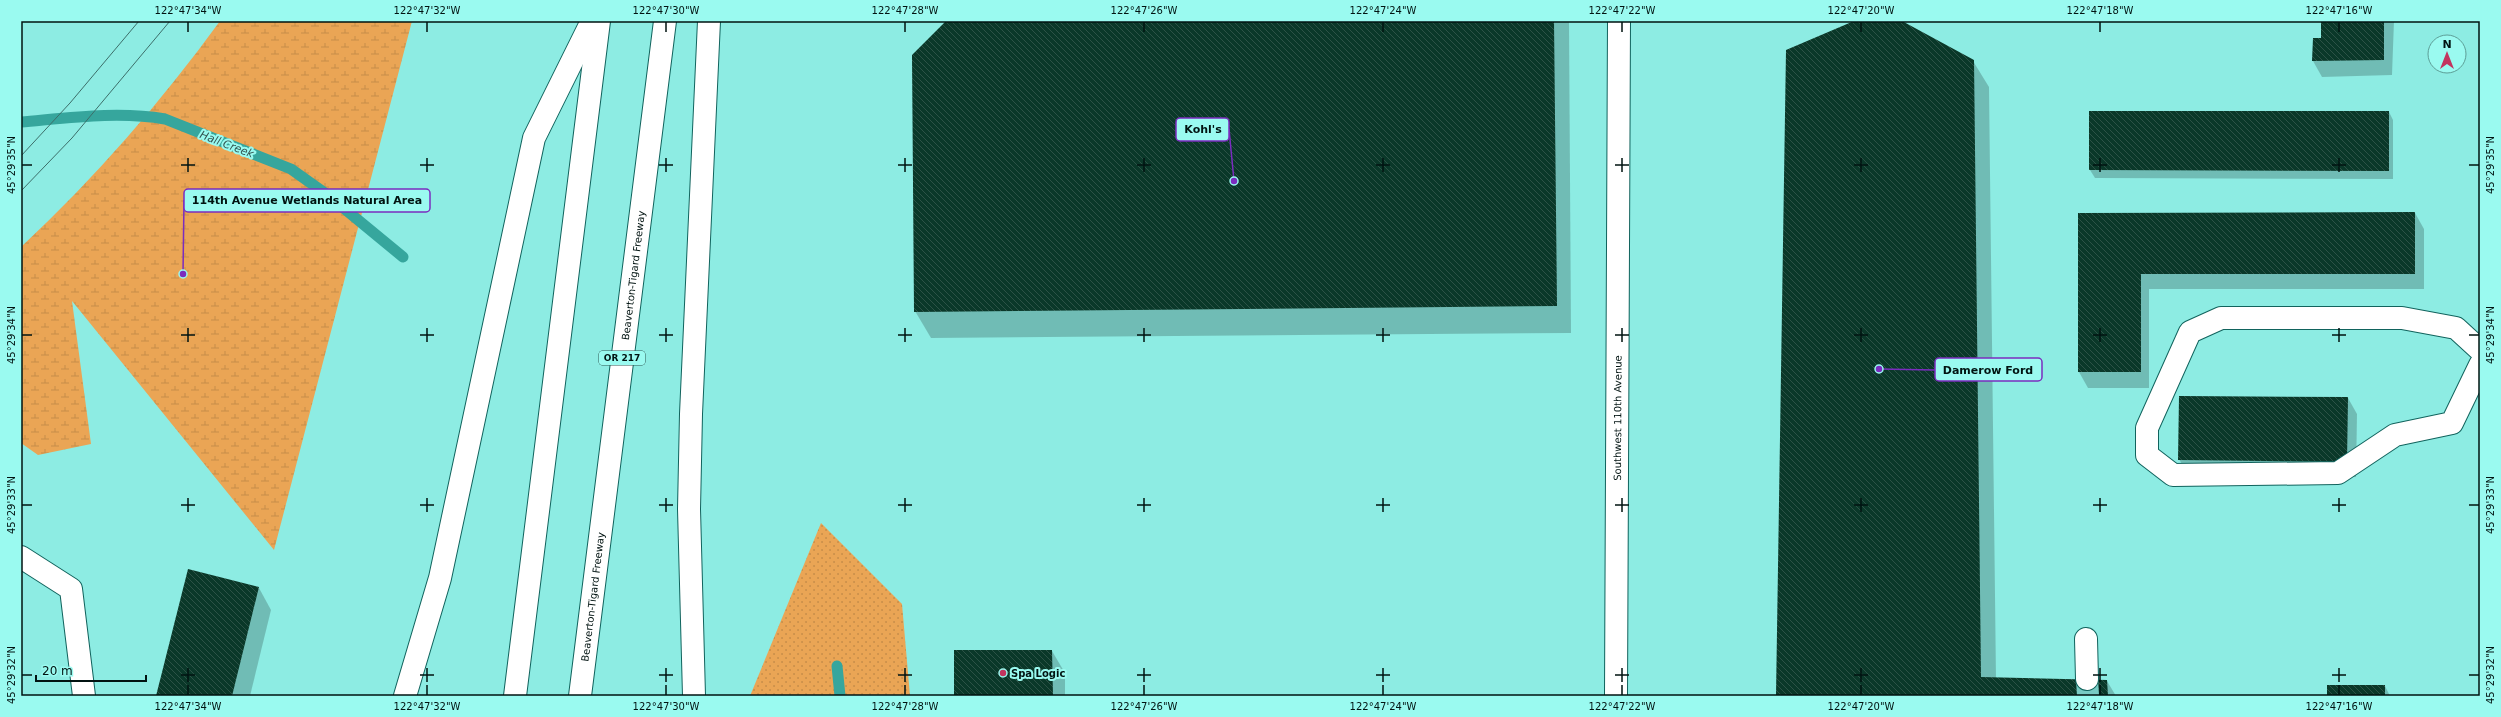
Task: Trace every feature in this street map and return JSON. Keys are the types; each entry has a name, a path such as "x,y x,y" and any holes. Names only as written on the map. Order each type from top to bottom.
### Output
{"main road":[{"path":"405,696 440,578 534,138 592,21"},
{"path":"515,696 599,21"},
{"name":"Beaverton-Tigard Freeway","path":"580,696 665,21"},
{"path":"694,696 690,509 691,422 709,21"},
{"name":"Southwest 110th Avenue","path":"1616,696 1619,21"},
{"path":"2480,350 2456,328 2402,318 2221,318 2190,332 2148,428 2148,456 2173,475 2338,473 2395,435 2452,423 2480,364"},
{"path":"21,557 70,589 84,696"},
{"path":"2086,639 2087,679"}],"green space":[{"path":"220,21 412,21 274,550 72,301 91,444 38,455 21,443 21,247 101,167 151,110"},
{"path":"821,523 902,604 910,696 750,696"}],"building":[{"path":"946,21 1554,21 1557,306 914,312 912,55"},
{"path":"1854,21 1902,21 1974,60 1981,677 2107,680 2108,696 1776,696 1786,50"},
{"path":"2321,21 2384,21 2384,60 2312,61 2313,38 2321,38"},
{"path":"2089,111 2389,111 2389,171 2089,170"},
{"path":"2415,212 2415,274 2141,274 2141,372 2078,372 2078,213"},
{"path":"2179,396 2348,397 2347,462 2178,460"},
{"path":"188,569 259,587 232,696 156,696"},
{"name":"Spa Logic","path":"954,650 1052,650 1053,696 954,696"},
{"path":"2327,685 2385,685 2385,696 2327,696"}],"waterway":[{"name":"Hall Creek","path":"21,122 111,115 165,119 291,169 329,196 403,257"},
{"name":"Hall Creek","path":"837,666 840,696"}],"tunnel":[{"path":"2087,679 2088,696"}],"tram line":[{"path":"21,156 70,103 139,21"},
{"path":"21,191 72,138 170,21"}],"place":[{"name":"Kohl's","path":"1234,181"},
{"name":"114th Avenue Wetlands Natural Area","path":"183,274"},
{"name":"Damerow Ford","path":"1879,369"},
{"name":"Spa Logic","path":"1003,673"}]}
